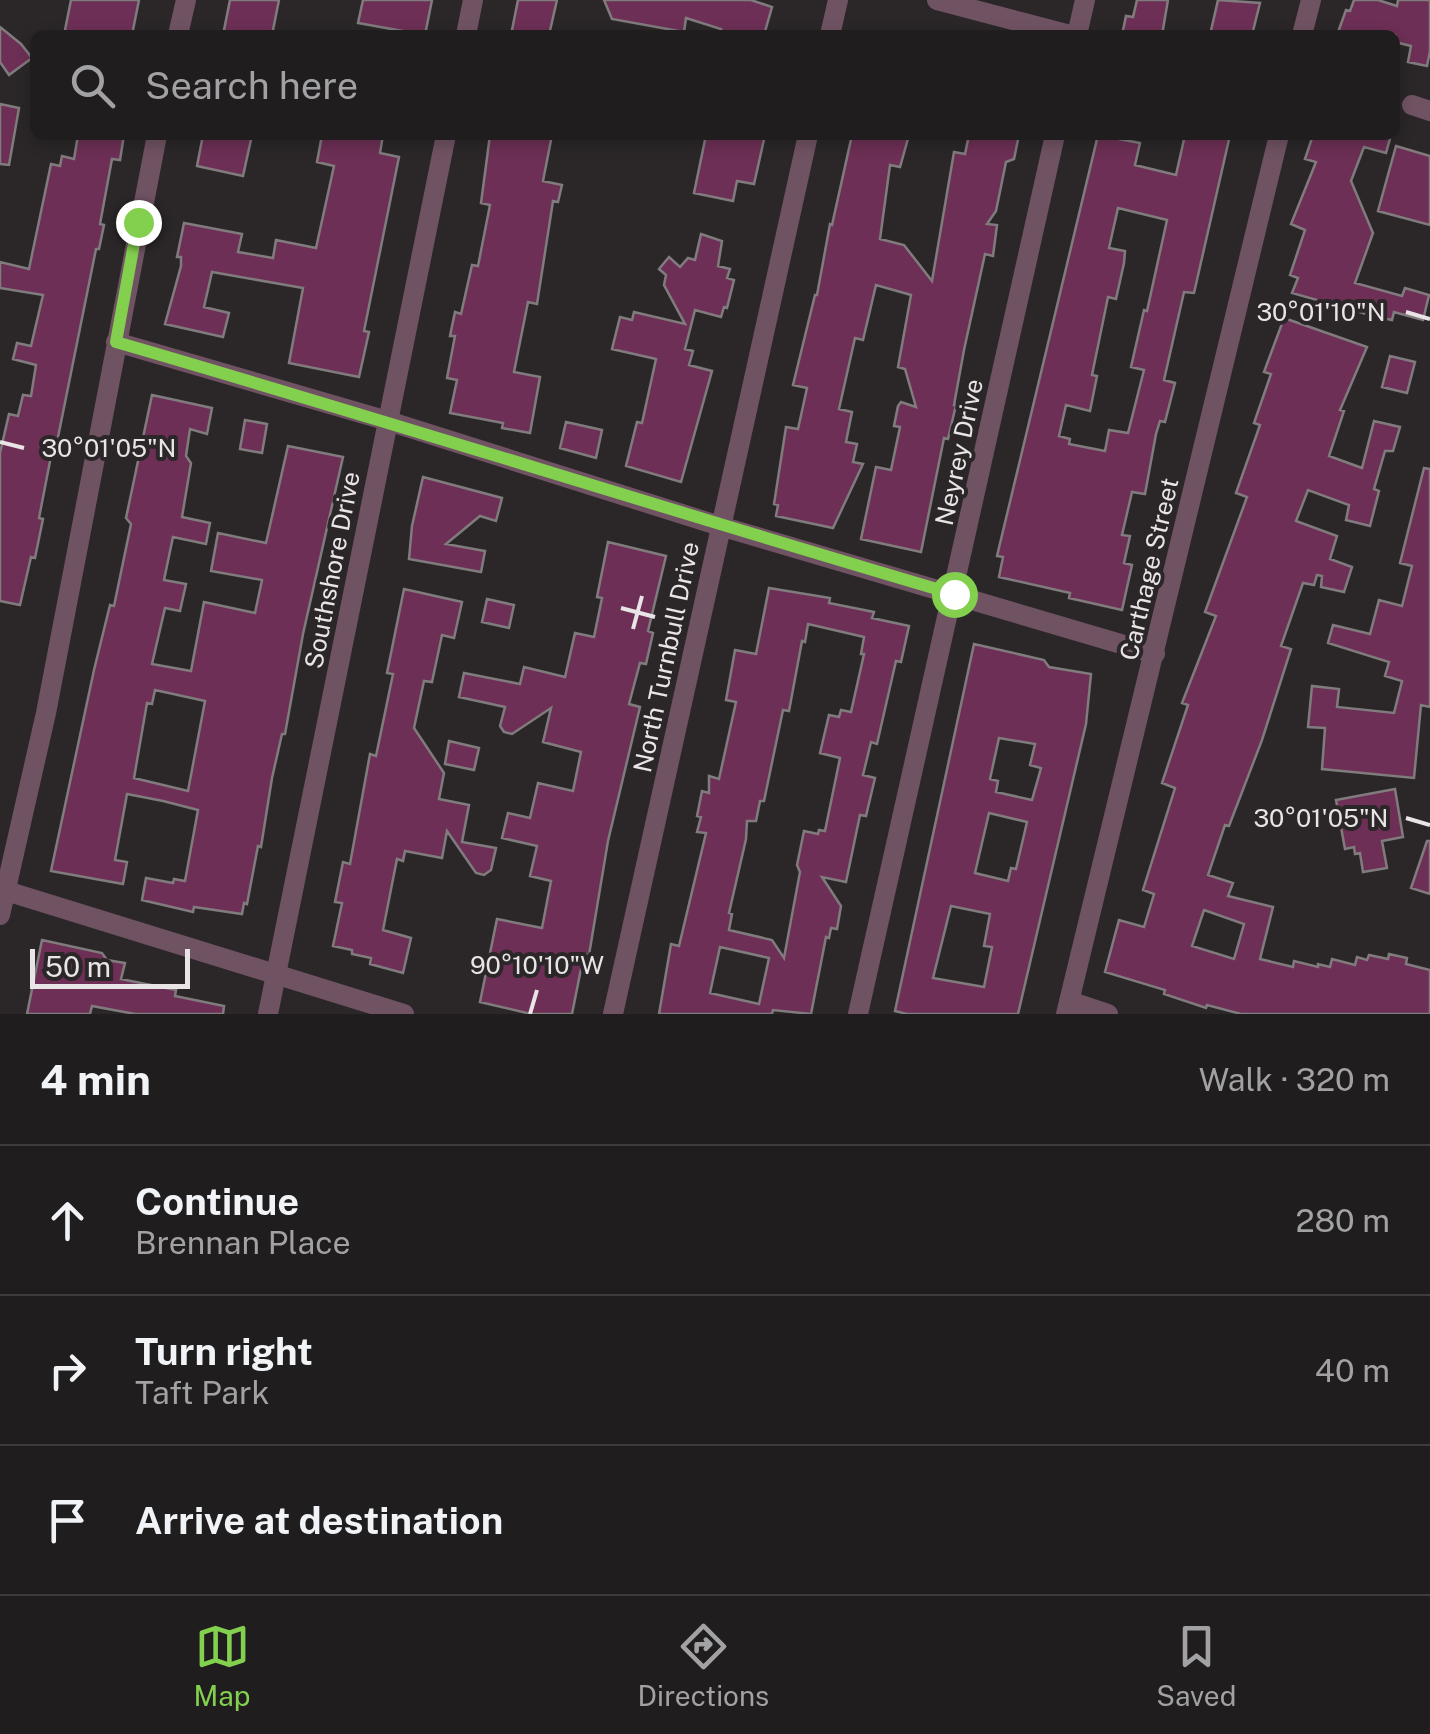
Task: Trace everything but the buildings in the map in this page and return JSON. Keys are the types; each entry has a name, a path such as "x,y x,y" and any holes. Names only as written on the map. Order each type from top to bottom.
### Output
{"street":[{"path":"179,30 186,0"},
{"path":"467,30 473,0"},
{"path":"831,30 838,0"},
{"path":"938,0 1054,30"},
{"path":"1075,30 1085,0"},
{"path":"1303,30 1311,0"},
{"path":"0,915 46,713 156,140"},
{"name":"Southshore Drive","path":"268,1014 445,140"},
{"name":"North Turnbull Drive","path":"613,1014 807,140"},
{"name":"Neyrey Drive","path":"858,1014 1053,140"},
{"name":"Carthage Street","path":"1068,1008 1277,140"},
{"path":"116,342 1155,654"},
{"path":"3,890 404,1014"},
{"path":"1068,1008 1108,1014"}],"route":[{"path":"138,222 116,342 954,594"}]}
